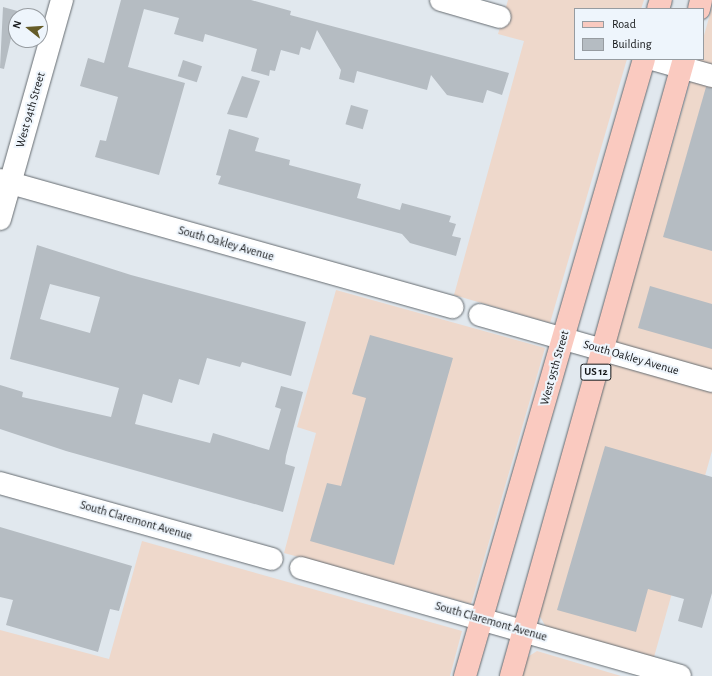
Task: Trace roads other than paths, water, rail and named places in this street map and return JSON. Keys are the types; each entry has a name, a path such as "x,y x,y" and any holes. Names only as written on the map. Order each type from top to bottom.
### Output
{"main road":[{"name":"West 95th Street","path":"465,676 644,60"},
{"name":"US 12","path":"511,676 683,63"}],"street":[{"name":"West 94th Street","path":"0,219 5,182 62,0"},
{"path":"441,0 500,17"},
{"path":"660,60 683,63 712,76"},
{"name":"South Oakley Avenue","path":"5,182 453,308"},
{"name":"South Oakley Avenue","path":"480,316 712,381"},
{"name":"South Claremont Avenue","path":"0,483 272,559"},
{"name":"South Claremont Avenue","path":"301,568 680,676"}]}
